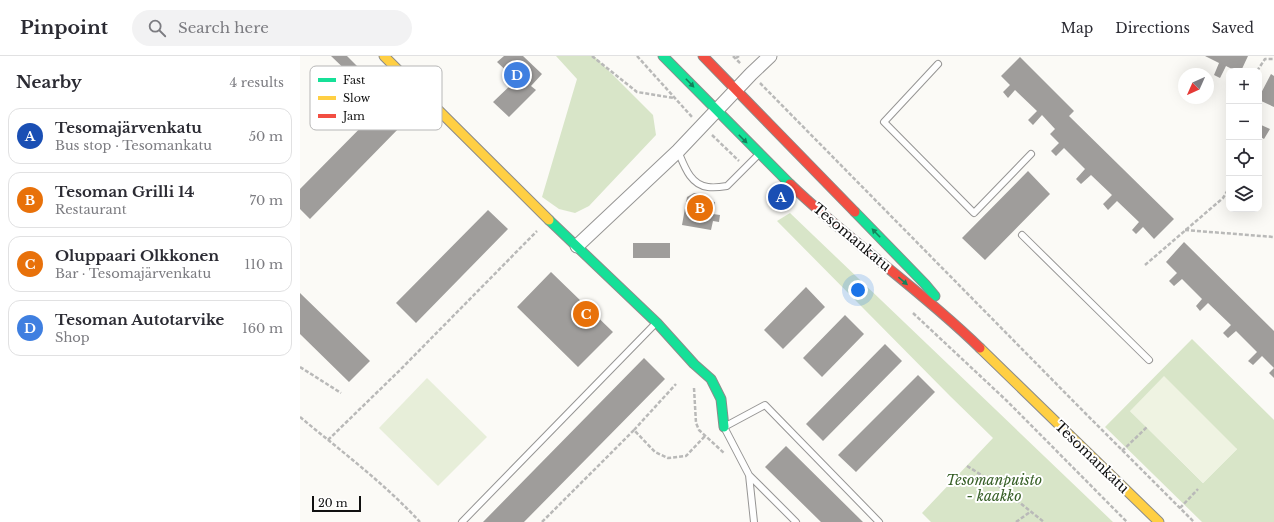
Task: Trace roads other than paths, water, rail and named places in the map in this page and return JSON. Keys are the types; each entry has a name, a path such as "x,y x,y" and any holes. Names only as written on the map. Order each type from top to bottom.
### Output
{"main road":[{"path":"384,56 394,66"},
{"name":"Tesomankatu","path":"663,56 759,154 834,223 958,325 1158,522"},
{"name":"Tesomankatu","path":"703,56 925,284 958,325"},
{"path":"442,114 549,220 657,323 694,364 711,379 721,399 724,427"}],"street":[{"path":"577,246 678,151 770,56"}],"lane":[{"path":"938,64 884,122 974,213 1031,154"},
{"path":"678,151 690,176 702,186 709,187 727,186 759,154"},
{"path":"1022,235 1149,360"},
{"path":"462,522 657,323"},
{"path":"796,522 748,475 724,427 765,405 879,522"},
{"path":"748,475 754,522"}],"place":[{"name":"Tesoman Autotarvike","path":"517,75"},
{"name":"Tesomajärvenkatu","path":"781,197"},
{"name":"Tesoman Grilli 14","path":"700,208"},
{"name":"Oluppaari Olkkonen","path":"586,314"}],"park label":[{"name":"Tesomanpuisto - kaakko","path":"994,488"}]}
